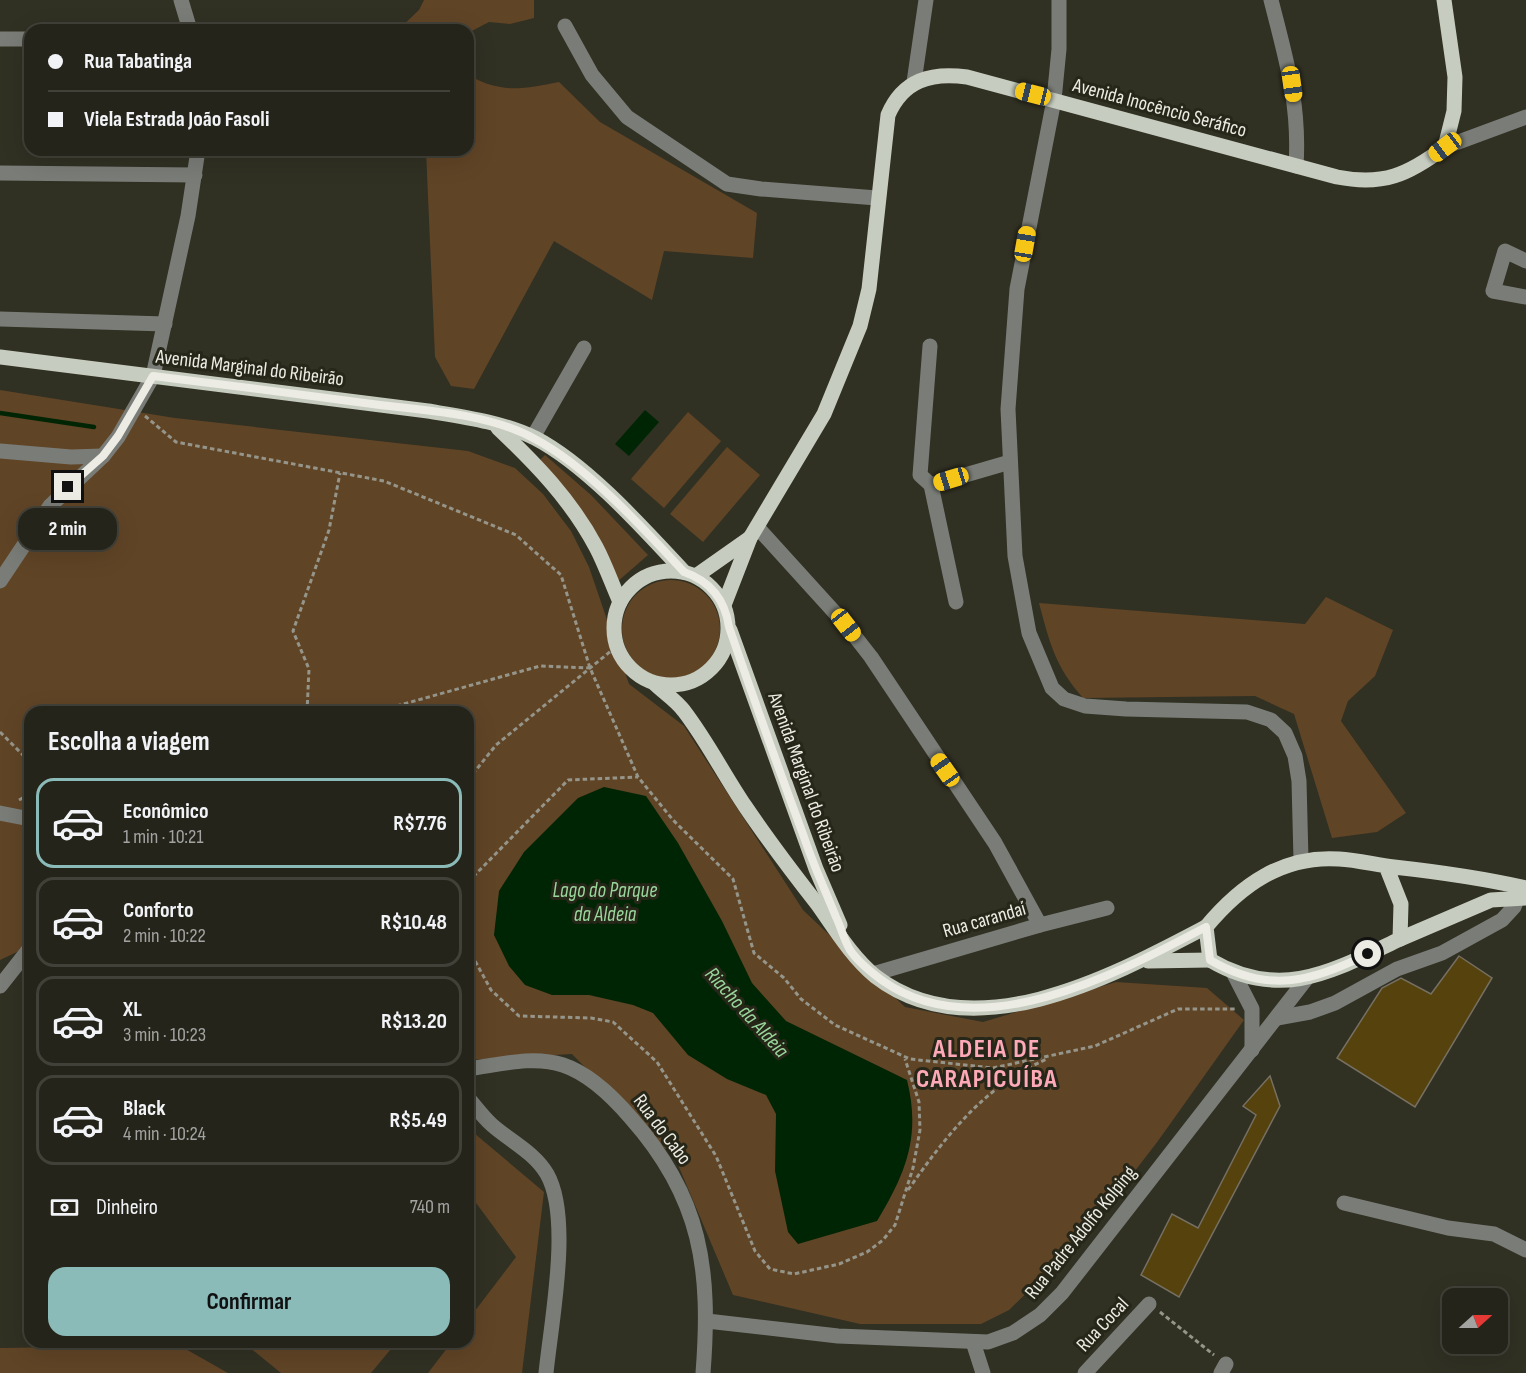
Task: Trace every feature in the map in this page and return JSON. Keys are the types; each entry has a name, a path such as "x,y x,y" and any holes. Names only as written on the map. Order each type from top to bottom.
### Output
{"main road":[{"path":"1444,0 1455,76 1454,111 1445,147"},
{"name":"Avenida Inocêncio Seráfico","path":"914,82 948,75 1054,99 1296,166 1363,182 1381,180 1404,173 1445,147"},
{"path":"724,604 754,533 824,414 860,326 869,289 877,198 888,115 898,96 914,82"},
{"name":"Avenida Marginal do Ribeirão","path":"0,357 428,411 494,423 533,437 558,452 594,482 690,574 712,588 724,604 729,627 816,869 850,950"},
{"path":"494,423 541,469 569,504 596,547 620,602"},
{"path":"617,646 614,631 620,602 640,580 654,573 690,574 754,533"},
{"name":"Avenida Marginal do Ribeirão","path":"654,683 680,684 706,675 718,662 726,645 729,627"},
{"name":"Avenida Marginal do Ribeirão","path":"617,646 625,662 638,675 654,683 683,709 745,807 850,950 873,974 914,998 949,1006 979,1009 1009,1006 1036,999 1142,961 1206,927"},
{"path":"1337,858 1488,878 1523,894 1491,900 1467,908 1352,962 1307,978 1266,981 1234,974 1210,960 1206,927 1226,904 1245,887 1270,871 1301,860 1337,858"},
{"path":"1386,866 1401,904 1400,939"},
{"name":"Avenida Marginal do Ribeirão","path":"1142,961 1210,960"}],"street":[{"path":"181,0 188,24"},
{"path":"914,82 926,0"},
{"path":"1059,0 1059,49 1054,99 1017,289 1008,409 1015,556 1020,594 1029,633 1052,688 1064,699 1085,706 1247,712 1271,720 1285,733 1295,756 1299,781 1301,860"},
{"path":"1271,0 1292,84 1298,129 1296,166"},
{"path":"564,26 592,75 627,117 727,184 760,189 877,198"},
{"path":"0,39 24,39"},
{"path":"1445,147 1526,117"},
{"path":"0,581 50,506 103,456 118,436 153,376 197,156"},
{"path":"0,173 195,175"},
{"path":"1526,261 1505,251 1493,291 1526,297"},
{"path":"0,319 165,324"},
{"path":"930,346 920,475 931,485 956,602"},
{"path":"533,437 584,348"},
{"path":"0,451 71,457 103,456"},
{"path":"931,485 1010,462"},
{"path":"754,533 846,625 871,657 995,843 1040,925"},
{"path":"0,813 24,818"},
{"path":"1277,1018 1310,1012 1335,1003 1397,969 1442,953 1502,920 1523,894"},
{"name":"Rua carandaí","path":"873,974 1040,925 1107,908"},
{"path":"0,986 24,962"},
{"path":"1234,974 1252,1009 1252,1050"},
{"name":"Rua Padre Adolfo Kolping","path":"707,1320 838,1336 973,1342 987,1342 1013,1333 1040,1316 1062,1293 1307,978"},
{"name":"Rua do Cabo","path":"474,1067 516,1061 553,1063 589,1078 618,1102 668,1164 685,1201 699,1241 706,1279 707,1320 703,1373"},
{"path":"474,1105 492,1125 531,1155 546,1173 555,1193 558,1259 546,1373"},
{"path":"1344,1203 1448,1228 1484,1232 1526,1250"},
{"name":"Rua Cocal","path":"1085,1373 1149,1304"},
{"path":"973,1342 983,1373"}],"path":[{"path":"134,408 176,442 384,481 516,535 561,575 590,668 638,777 673,820 733,879 754,953 784,978 801,999 835,1025 905,1057 957,1066 993,1068 1095,1046 1179,1009 1252,1009"},
{"path":"307,706 309,669 293,631 329,530 340,472"},
{"path":"474,772 496,745 617,646"},
{"path":"397,706 540,666 590,668"},
{"path":"0,732 24,756"},
{"path":"474,876 568,780 638,777"},
{"path":"474,959 490,990 519,1016 591,1018 613,1022 657,1062 716,1156 755,1251 770,1269 794,1274 839,1264 867,1252 883,1240 895,1225 920,1130 919,1102 905,1057"},
{"path":"905,1194 944,1140 979,1101 1005,1081 1057,1055"},
{"path":"1149,1304 1223,1369"}],"shaded area":[{"path":"424,0 534,0 534,18 510,24 489,22 474,30 474,24 404,24 419,10"},
{"path":"474,78 492,85 513,88 559,82 600,122 757,213 753,258 664,251 652,300 554,241 474,389 451,386 435,357 426,156 474,156"},
{"path":"0,390 175,418 468,451 515,468 543,494 571,531 589,567 629,684 684,726 803,910 905,1007 983,1022 1116,982 1207,988 1244,1020 1158,1141 1084,1237 1009,1310 981,1324 860,1324 733,1295 676,1160 572,1054 474,1060 474,706 24,706 24,949 0,960"},
{"path":"688,412 721,441 664,508 631,479"},
{"path":"727,447 760,475 703,542 670,514"},
{"path":"545,455 591,495 648,555 617,582 594,531 576,502 539,461"},
{"path":"661,580 681,580 706,594 717,610 720,629 717,648 706,664 681,678 661,678 644,670 630,656 622,639 622,619 630,602 644,588"},
{"path":"1326,597 1393,630 1375,676 1348,701 1341,721 1406,813 1377,832 1332,838 1294,714 1255,696 1083,698 1060,665 1039,603 1305,624"},
{"path":"474,1133 544,1192 522,1373 428,1373 447,1348 474,1348 474,1312 516,1257 474,1200"},
{"path":"0,1348 184,1348 228,1373 0,1373"},
{"path":"250,1348 392,1348 371,1373 281,1373"}],"water":[{"path":"645,410 659,422 629,456 615,444"},
{"name":"Lago do Parque da Aldeia","path":"604,787 646,796 678,843 722,921 752,983 786,1021 907,1080 912,1119 908,1154 896,1187 877,1221 798,1244 788,1232 775,1171 776,1114 766,1095 727,1079 688,1055 653,1013 633,1005 589,995 552,995 525,985 509,966 494,935 499,891 524,852 578,798"}],"building":[{"path":"1459,956 1492,978 1415,1107 1337,1058 1382,988 1401,978 1431,994"},
{"path":"1270,1076 1280,1106 1179,1297 1141,1275 1172,1214 1198,1228 1256,1115 1243,1106"}],"waterway":[{"path":"0,413 94,427"}],"district":[{"name":"ALDEIA DE CARAPICUÍBA","path":"987,1063"}],"route":[{"path":"68,487 103,456 118,436 153,376 428,411 494,423 533,437 558,452 594,482 684,572 696,576 712,588 724,604 729,627 808,849 850,950 873,974 894,989 914,998 949,1006 979,1009 1009,1006 1105,976 1142,961 1206,927 1210,960 1234,974 1266,981 1307,978 1368,954"}],"water label":[{"name":"Riacho da Aldeia","path":"747,1012"}]}
